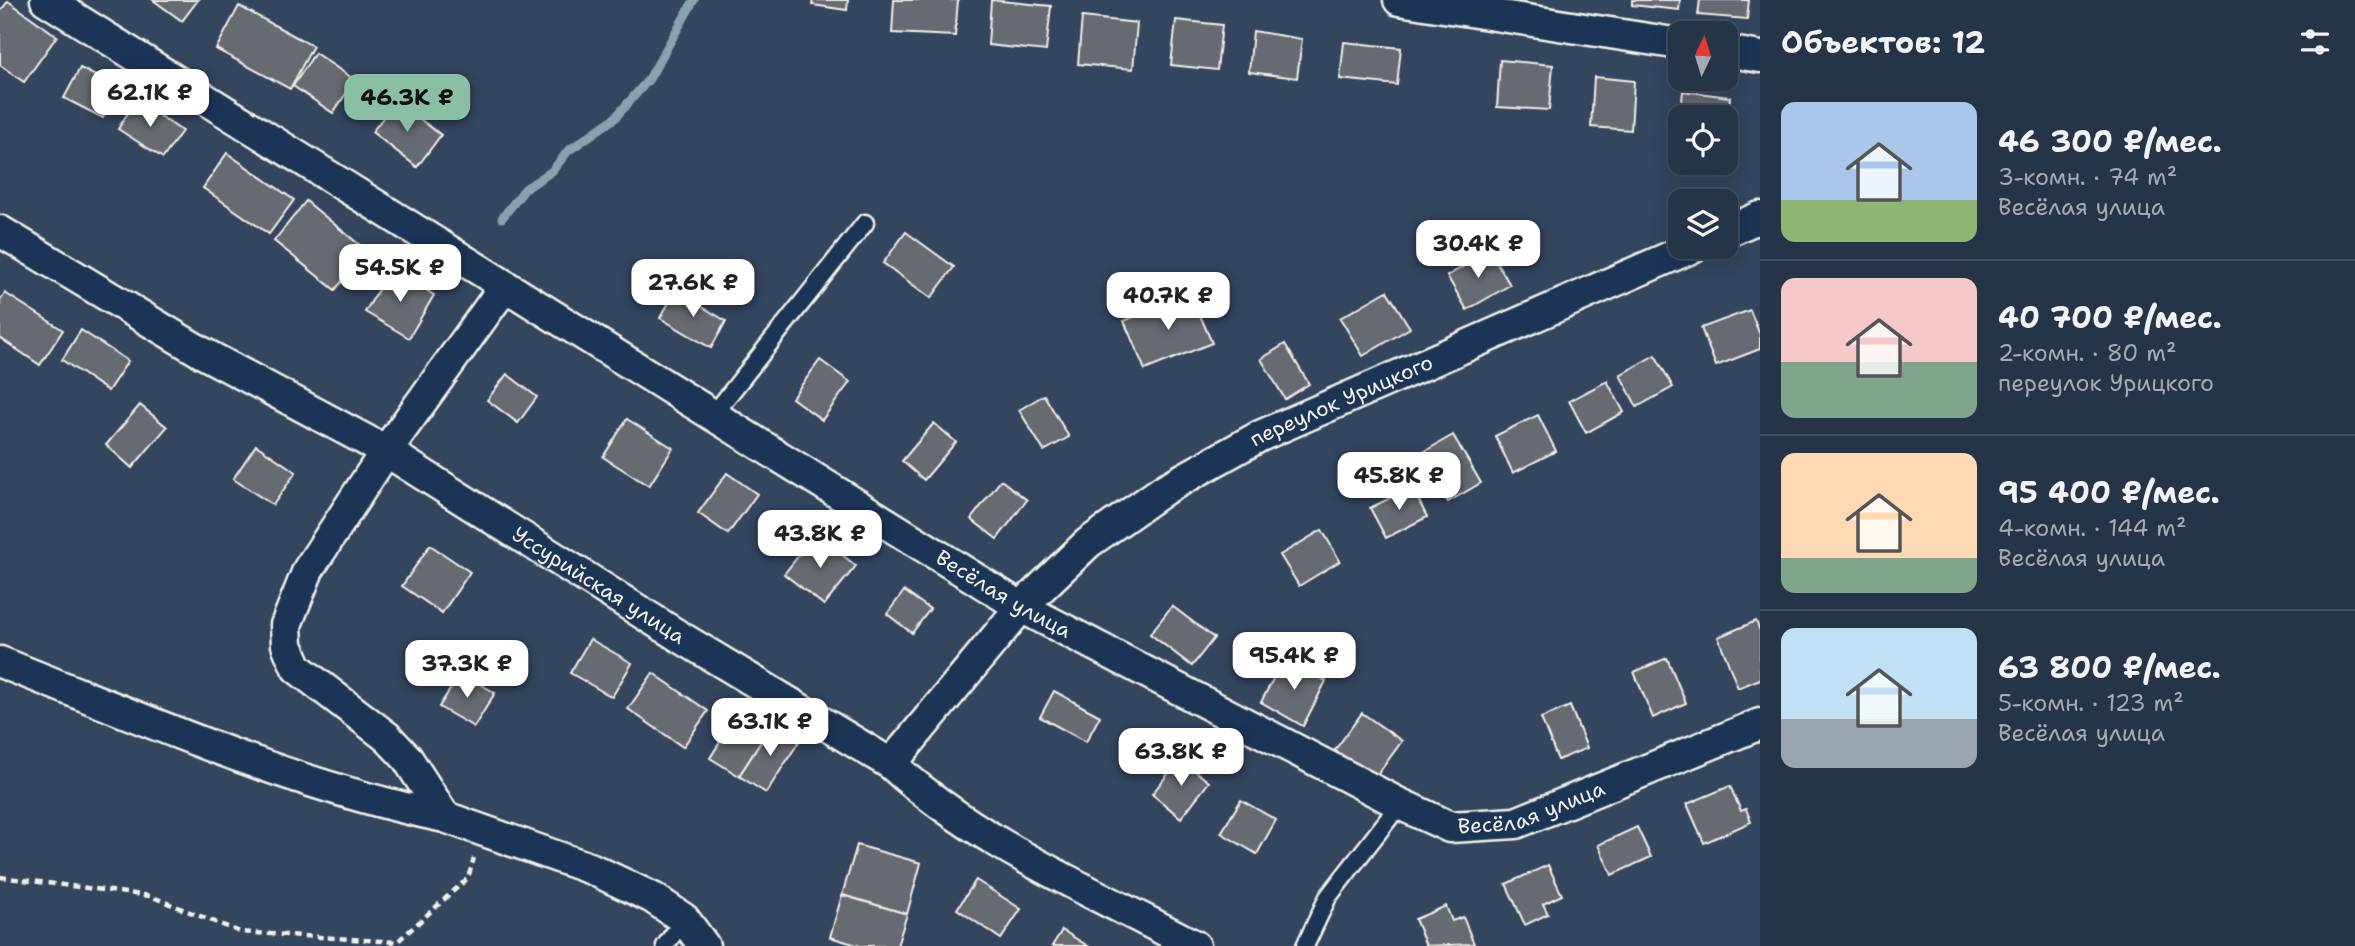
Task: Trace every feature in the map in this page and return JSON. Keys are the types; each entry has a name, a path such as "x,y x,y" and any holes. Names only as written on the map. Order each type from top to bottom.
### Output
{"street":[{"name":"Весёлая улица","path":"46,0 1021,607 1400,804 1450,827 1516,823 1760,724"},
{"path":"1399,0 1668,42"},
{"path":"1738,53 1760,57"},
{"path":"1738,227 1760,217"},
{"name":"Уссурийская улица","path":"0,231 201,352 386,451 677,635 891,764 921,792 986,835 1195,946"},
{"name":"переулок Урицкого","path":"891,764 1021,607 1088,544 1165,489 1259,436 1668,258"},
{"path":"446,817 407,758 387,737 297,668 287,645 286,625 308,570 386,451 505,286"},
{"path":"0,662 200,741 368,800 446,817 592,869 653,898 684,919 704,946"}],"lane":[{"path":"713,415 865,223"},
{"path":"1305,946 1328,897 1400,804"},
{"path":"665,946 684,919"}],"path":[{"path":"0,877 150,896 240,932 397,942 468,878 482,830"}],"building":[{"path":"153,0 198,0 182,21"},
{"path":"813,0 848,0 847,10 812,5"},
{"path":"894,0 958,0 955,36 892,33"},
{"path":"991,0 1051,6 1046,51 988,45"},
{"path":"1632,0 1680,0 1679,10 1632,5"},
{"path":"1700,0 1749,0 1747,19 1698,15"},
{"path":"8,1 57,36 24,82 0,65 0,12"},
{"path":"239,6 313,46 290,89 216,49"},
{"path":"1082,17 1137,23 1133,69 1078,64"},
{"path":"1176,20 1222,25 1217,70 1171,65"},
{"path":"1253,31 1302,39 1297,78 1249,72"},
{"path":"1344,42 1401,48 1397,85 1340,79"},
{"path":"315,53 355,80 333,113 293,86"},
{"path":"1500,60 1553,65 1549,110 1497,107"},
{"path":"80,68 119,88 103,118 64,98"},
{"path":"1594,77 1634,81 1631,130 1591,127"},
{"path":"1683,91 1730,97 1729,105 1681,105"},
{"path":"136,100 182,131 163,158 118,129"},
{"path":"396,101 441,135 417,167 372,132"},
{"path":"227,153 294,200 269,234 203,188"},
{"path":"306,201 367,251 335,290 274,241"},
{"path":"906,232 954,267 931,298 883,263"},
{"path":"1490,251 1510,285 1467,310 1447,276"},
{"path":"391,269 434,295 409,338 365,312"},
{"path":"676,291 726,321 711,348 660,318"},
{"path":"1387,291 1410,328 1363,356 1340,318"},
{"path":"5,293 63,330 40,365 0,338 0,301"},
{"path":"1191,294 1212,343 1145,370 1124,321"},
{"path":"1750,310 1760,335 1760,349 1716,366 1701,328"},
{"path":"81,330 128,361 108,391 62,360"},
{"path":"1285,344 1309,384 1285,399 1261,359"},
{"path":"1655,355 1673,387 1637,407 1620,375"},
{"path":"820,360 850,382 822,420 792,398"},
{"path":"507,374 537,397 518,423 487,400"},
{"path":"1607,381 1624,412 1586,433 1569,401"},
{"path":"1044,395 1069,437 1044,451 1019,410"},
{"path":"140,405 167,427 132,468 106,445"},
{"path":"1538,415 1556,451 1513,473 1495,436"},
{"path":"627,419 673,448 649,486 603,457"},
{"path":"934,423 956,442 924,480 902,461"},
{"path":"1453,435 1481,483 1448,502 1420,454"},
{"path":"256,445 296,472 273,505 233,479"},
{"path":"727,473 757,494 728,534 698,513"},
{"path":"1001,480 1027,500 997,539 971,519"},
{"path":"1412,487 1427,517 1386,538 1370,508"},
{"path":"1322,530 1340,561 1299,586 1280,555"},
{"path":"816,534 856,566 824,605 784,574"},
{"path":"430,545 470,572 442,613 402,586"},
{"path":"904,591 930,609 912,633 887,614"},
{"path":"1172,606 1214,638 1192,666 1150,634"},
{"path":"1756,621 1760,631 1760,679 1738,688 1718,637"},
{"path":"590,639 632,663 612,697 570,673"},
{"path":"1284,658 1326,681 1303,726 1261,702"},
{"path":"1667,658 1686,703 1653,718 1634,672"},
{"path":"461,672 495,693 474,727 439,707"},
{"path":"653,673 708,711 683,747 628,709"},
{"path":"1054,691 1100,716 1086,742 1040,717"},
{"path":"1570,706 1587,748 1558,760 1541,718"},
{"path":"1362,713 1402,741 1375,778 1335,750"},
{"path":"737,715 766,734 739,776 710,758"},
{"path":"773,723 800,740 766,793 739,776"},
{"path":"1180,759 1209,782 1181,818 1152,794"},
{"path":"1730,786 1741,811 1746,809 1751,822 1704,843 1687,804"},
{"path":"1241,800 1276,820 1257,854 1221,833"},
{"path":"1637,827 1651,857 1612,875 1598,845"},
{"path":"857,845 921,863 907,914 842,895"},
{"path":"1548,865 1562,895 1543,904 1548,914 1525,925 1506,884"},
{"path":"976,880 1021,909 1001,939 957,909"},
{"path":"842,895 907,914 897,946 860,946 830,937"},
{"path":"1446,906 1452,921 1463,917 1474,944 1426,946 1415,919"},
{"path":"1062,930 1088,946 1052,946"}],"waterway":[{"path":"502,218 525,189 552,171 568,151 615,118 649,79 694,0"}]}
